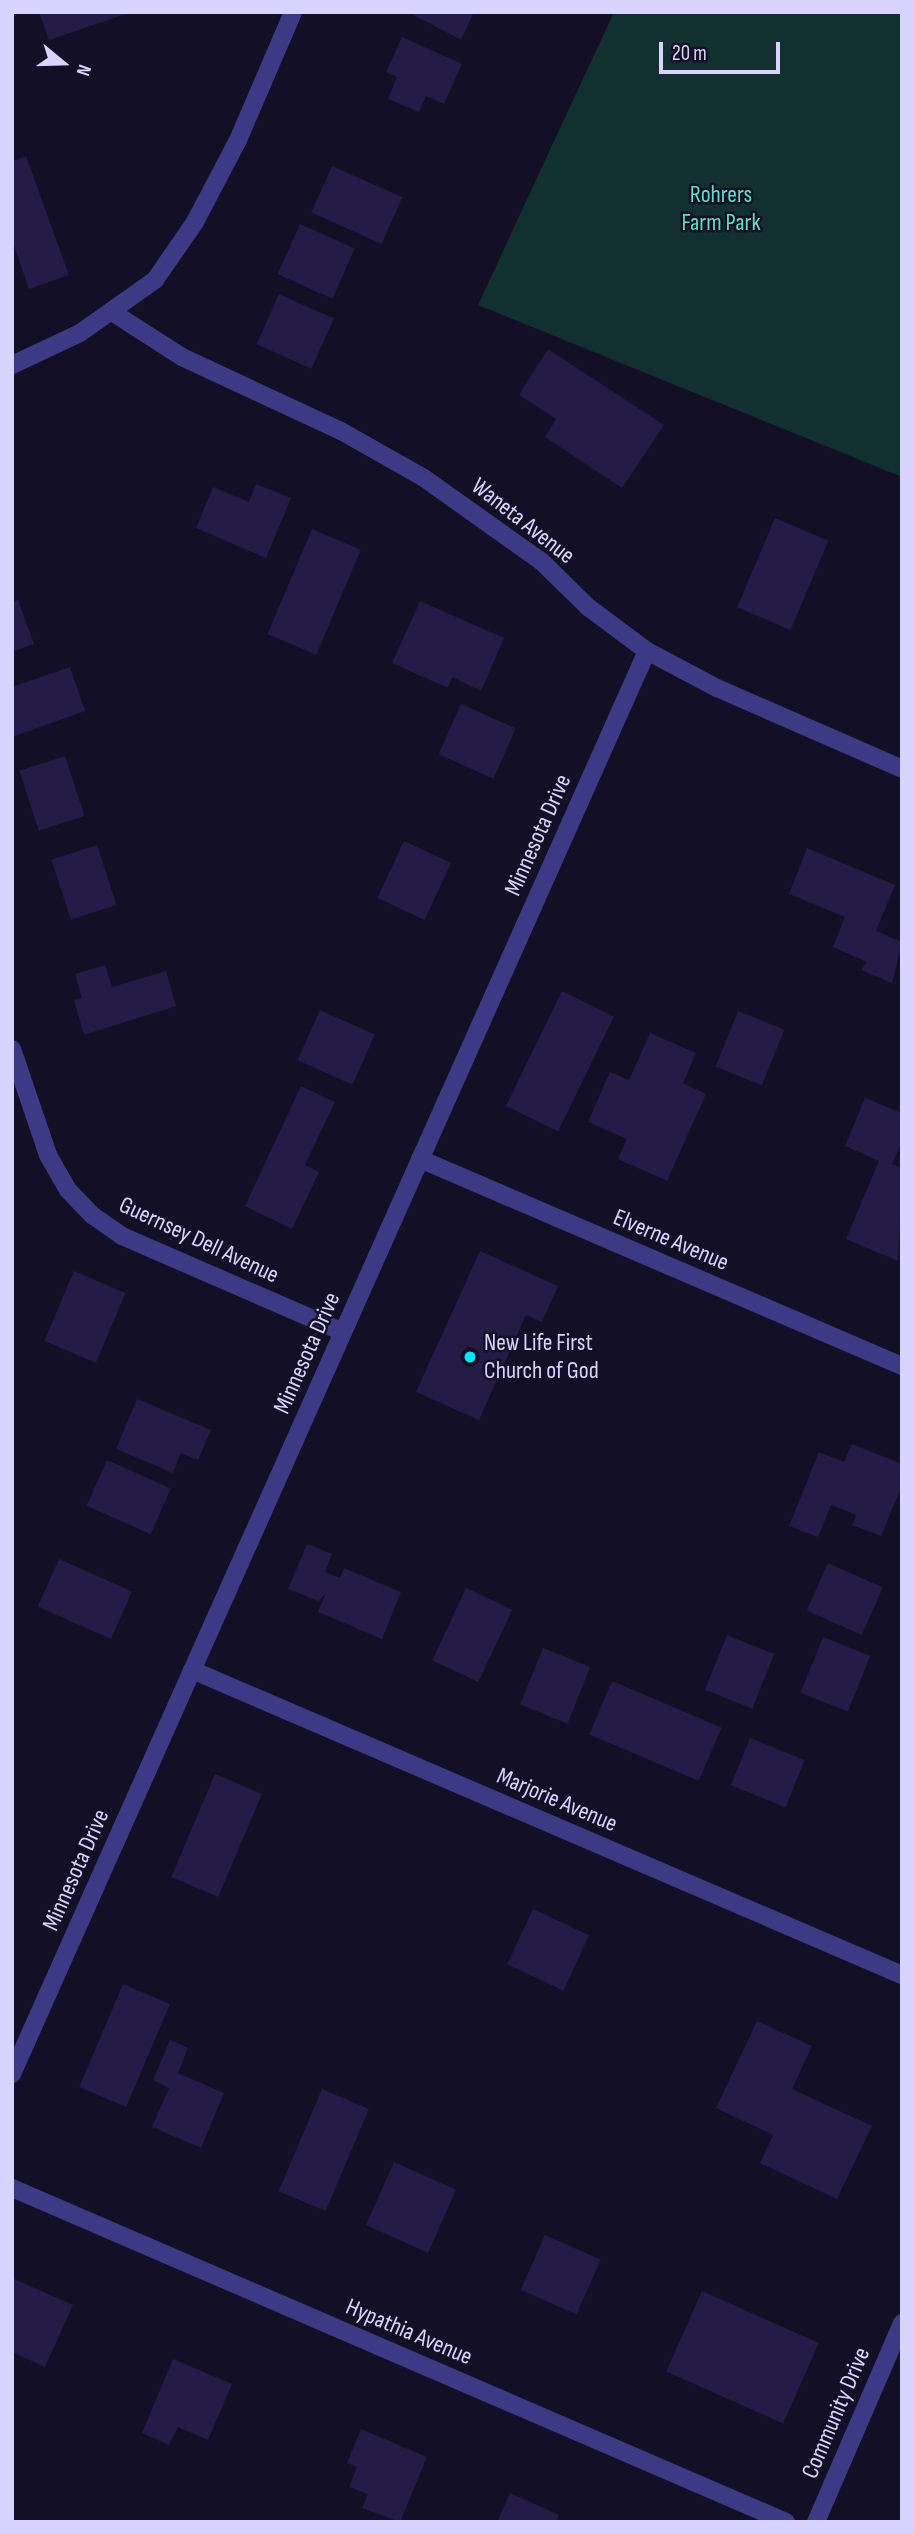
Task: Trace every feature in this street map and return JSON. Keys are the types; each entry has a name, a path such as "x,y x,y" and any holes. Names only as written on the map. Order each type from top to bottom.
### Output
{"street":[{"path":"274,12 283,34"},
{"path":"12,365 113,312 155,279 195,222 293,12"},
{"name":"Waneta Avenue","path":"113,312 182,357 341,431 424,478 541,561 588,607 647,651 717,688 902,769"},
{"name":"Minnesota Drive","path":"12,2074 647,651"},
{"name":"Guernsey Dell Avenue","path":"12,1049 48,1154 68,1190 92,1216 122,1236 343,1332"},
{"name":"Elverne Avenue","path":"420,1159 902,1366"},
{"name":"Marjorie Avenue","path":"192,1670 902,1975"},
{"name":"Hypathia Avenue","path":"12,2188 786,2522"},
{"name":"Community Drive","path":"816,2522 902,2323"}],"green space":[{"name":"Rohrers Farm Park","path":"614,12 902,12 902,477 478,305"}],"building":[{"path":"39,12 129,12 129,13 49,40"},
{"path":"408,12 474,12 461,40"},
{"path":"402,37 462,64 444,104 426,96 419,112 388,99 397,77 386,72"},
{"path":"26,156 69,275 29,289 12,240 12,161"},
{"path":"332,166 402,197 382,244 311,213"},
{"path":"300,224 355,248 332,299 278,274"},
{"path":"279,294 334,318 311,369 257,344"},
{"path":"548,349 664,425 622,488 545,437 556,419 519,395"},
{"path":"256,484 291,498 266,558 196,528 213,487 249,502"},
{"path":"775,518 828,541 790,630 737,607"},
{"path":"312,529 361,550 316,655 267,634"},
{"path":"18,600 34,644 12,652 12,602"},
{"path":"420,601 504,638 481,691 452,677 448,688 392,663"},
{"path":"70,667 85,711 12,737 12,687"},
{"path":"461,704 516,728 493,779 439,754"},
{"path":"65,756 84,816 39,831 19,771"},
{"path":"404,841 451,863 425,920 377,898"},
{"path":"97,845 116,905 71,920 51,860"},
{"path":"807,848 895,885 876,931 902,942 892,983 861,970 867,962 833,947 845,917 789,894"},
{"path":"105,965 112,987 166,971 176,1006 84,1035 74,1000 82,998 75,974"},
{"path":"562,991 614,1016 558,1131 506,1106"},
{"path":"320,1010 375,1034 352,1085 298,1060"},
{"path":"738,1011 784,1030 762,1085 716,1067"},
{"path":"650,1033 696,1053 683,1083 706,1094 667,1181 618,1159 627,1139 588,1122 610,1072 629,1080"},
{"path":"301,1086 335,1102 305,1165 319,1172 292,1229 245,1206"},
{"path":"865,1098 902,1113 902,1141 892,1164 902,1168 898,1261 846,1239 879,1161 845,1146"},
{"name":"New Life First Church of God","path":"480,1251 558,1286 542,1322 526,1315 479,1420 416,1392"},
{"path":"74,1271 126,1293 96,1363 44,1341"},
{"path":"137,1399 211,1430 198,1460 181,1453 173,1473 116,1449"},
{"path":"852,1444 902,1464 902,1485 881,1536 852,1525 856,1515 831,1505 818,1537 789,1526 819,1452 844,1462"},
{"path":"107,1460 171,1488 151,1534 87,1506"},
{"path":"307,1544 332,1554 325,1572 340,1578 344,1568 401,1592 382,1639 318,1612 326,1593 318,1601 288,1589"},
{"path":"59,1559 132,1592 111,1639 38,1607"},
{"path":"828,1563 883,1587 862,1635 807,1611"},
{"path":"466,1588 512,1610 478,1682 432,1661"},
{"path":"727,1635 774,1654 752,1709 705,1690"},
{"path":"823,1637 870,1656 848,1712 801,1693"},
{"path":"543,1648 590,1667 567,1724 520,1705"},
{"path":"612,1681 722,1727 699,1781 589,1734"},
{"path":"750,1738 805,1760 786,1807 731,1785"},
{"path":"215,1774 262,1794 218,1897 171,1877"},
{"path":"533,1909 589,1935 563,1990 507,1964"},
{"path":"123,1984 170,2004 126,2107 79,2087"},
{"path":"757,2021 812,2046 792,2089 872,2126 837,2199 760,2163 773,2135 716,2108"},
{"path":"170,2040 188,2048 178,2073 224,2093 201,2148 152,2127 169,2088 153,2080"},
{"path":"322,2089 369,2109 326,2211 279,2191"},
{"path":"394,2162 456,2190 428,2253 366,2225"},
{"path":"545,2235 601,2260 576,2315 521,2290"},
{"path":"12,2278 73,2305 45,2367 12,2352"},
{"path":"702,2291 819,2343 783,2423 666,2371"},
{"path":"173,2359 232,2384 208,2440 178,2427 169,2445 142,2433"},
{"path":"361,2429 427,2457 400,2522 362,2508 368,2494 349,2487 357,2467 347,2463"},
{"path":"510,2493 559,2515 556,2522 497,2522"}],"place":[{"name":"New Life First Church of God","path":"470,1357"}]}
